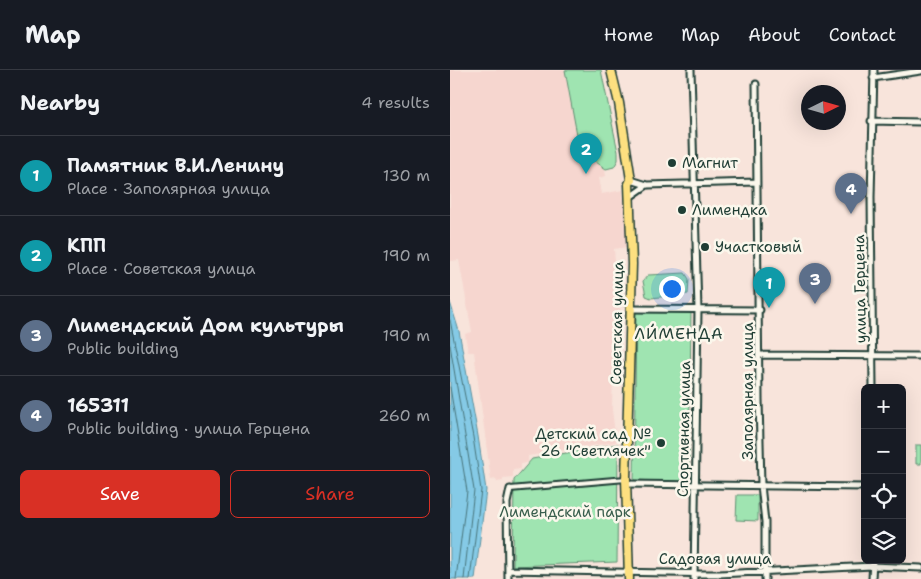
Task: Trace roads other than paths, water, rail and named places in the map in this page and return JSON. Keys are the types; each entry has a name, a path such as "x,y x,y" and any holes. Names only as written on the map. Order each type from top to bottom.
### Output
{"main road":[{"name":"Советская улица","path":"611,70 619,103 631,180 632,309 626,482 629,575"}],"street":[{"name":"Спортивная улица","path":"691,70 698,310 694,576"},
{"name":"улица Герцена","path":"873,384 871,121 874,70"},
{"path":"873,78 921,71"},
{"name":"Заполярная улица","path":"756,84 761,485 765,522 765,576"},
{"path":"871,121 921,122"},
{"path":"631,180 647,185 757,182"},
{"path":"630,196 647,185"},
{"path":"632,309 760,310"},
{"path":"760,354 921,356"},
{"path":"508,579 507,502 510,489 626,482 696,486 861,487"},
{"name":"Садовая улица","path":"508,570 629,575 765,576 864,564"},
{"path":"872,564 872,579"},
{"name":"Садовая улица","path":"882,564 921,568"}],"water":[{"path":"450,302 459,331 486,490 475,579 450,579"}],"place":[{"name":"Магнит","path":"672,163"},
{"name":"КПП","path":"586,174"},
{"name":"Лимендка","path":"682,210"},
{"name":"165311","path":"851,214"},
{"name":"Участковый","path":"705,247"},
{"name":"Лимендский Дом культуры","path":"815,304"},
{"name":"Памятник В.И.Ленину","path":"769,308"},
{"name":"Детский сад № 26 \"Светлячек\"","path":"661,443"}],"district":[{"name":"ЛИ́МЕНДА","path":"679,333"}],"park label":[{"name":"Лимендский парк","path":"565,512"}]}
